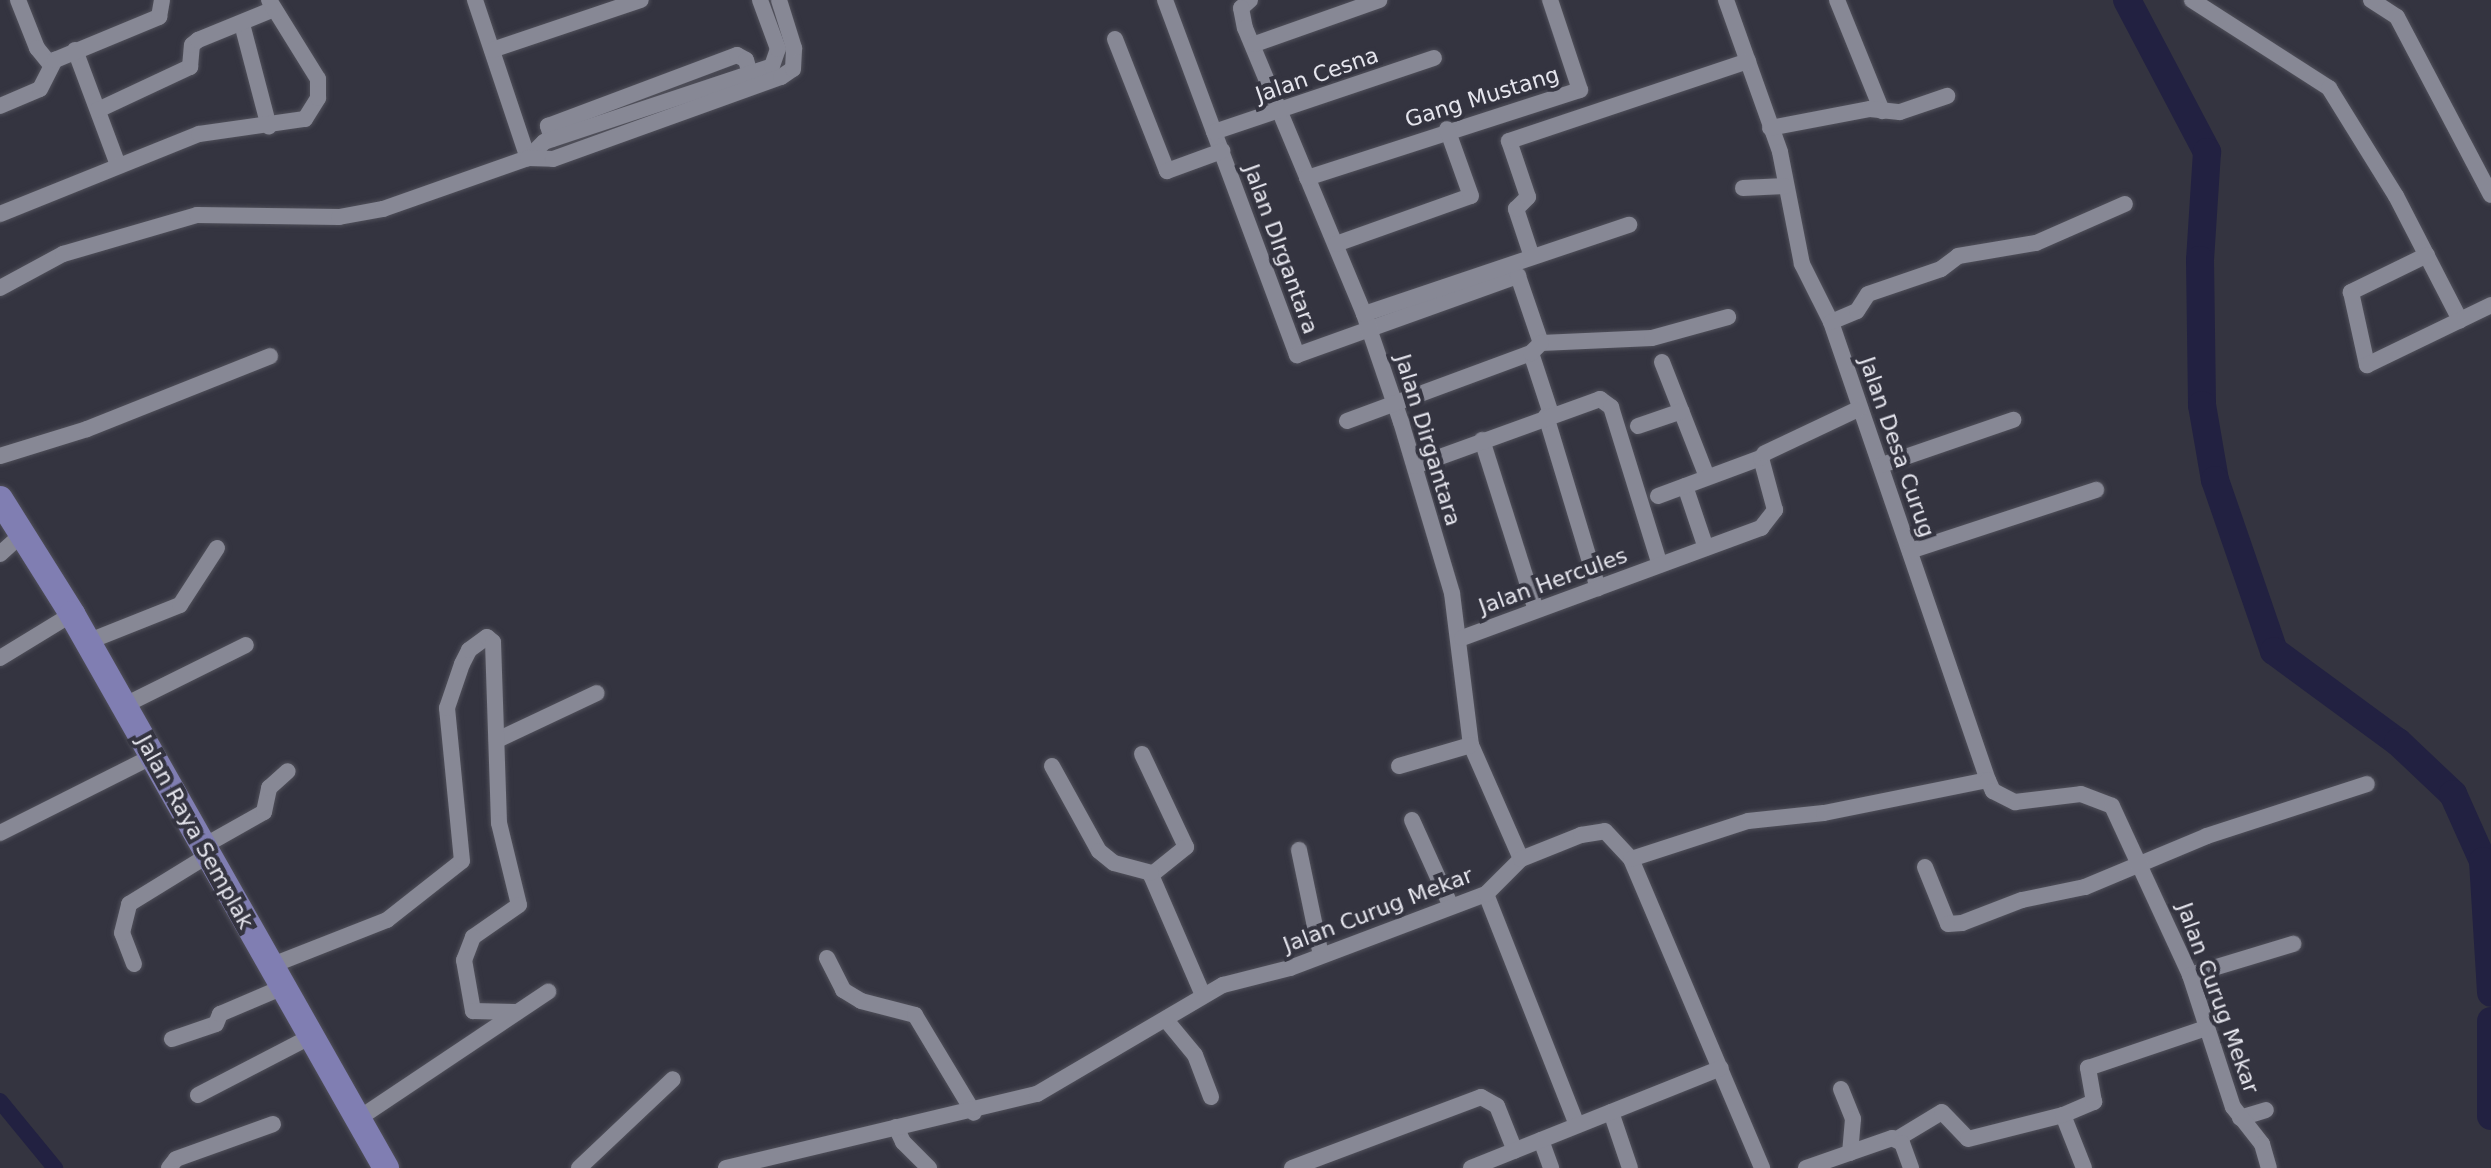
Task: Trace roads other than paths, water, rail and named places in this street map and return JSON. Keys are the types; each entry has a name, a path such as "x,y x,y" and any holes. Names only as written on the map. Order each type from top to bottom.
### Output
{"main road":[{"name":"Jalan Raya Semplak","path":"11,517 72,614 204,852 386,1168"}],"street":[{"path":"18,0 37,48 50,64"},
{"path":"0,106 40,89 50,64 75,50 159,17 162,0"},
{"path":"475,0 528,158"},
{"path":"492,50 641,0"},
{"path":"0,288 63,254 197,215 339,217 383,209 528,158 552,139 548,126 737,55 746,60 750,74 772,66 778,56 760,0"},
{"path":"528,158 553,159 789,73 794,48 779,0"},
{"name":"Jalan DIrgantara","path":"1165,0 1297,355 1367,321"},
{"name":"Jalan Dirgantara","path":"1250,0 1241,8 1367,321 1415,466 1462,638 1471,745 1521,859"},
{"path":"1255,44 1379,0"},
{"name":"Gang Mustang","path":"1307,178 1447,129 1580,90 1550,0"},
{"path":"1837,0 1882,111"},
{"path":"2192,0 2329,88 2427,255 2460,320"},
{"path":"2371,0 2397,17"},
{"path":"2390,0 2491,195"},
{"name":"Jalan Desa Curug","path":"1728,1 1770,128 1802,264 1831,322 1988,780"},
{"path":"0,214 199,134 269,127 305,119 318,98 318,79 272,5 242,24 198,40 192,45 190,67 98,110"},
{"path":"242,24 269,127"},
{"path":"1115,39 1167,171 1222,151"},
{"path":"75,50 118,165"},
{"name":"Jalan Cesna","path":"1214,132 1434,58"},
{"path":"1532,257 1516,209 1528,197 1509,141 1748,61"},
{"path":"1770,128 1805,119 1900,112 1947,96"},
{"path":"1336,244 1471,196 1447,129"},
{"path":"1743,188 1785,186"},
{"path":"1831,322 1857,311 1868,294 1941,269 1958,256 2036,243 2125,204"},
{"path":"1367,321 1512,271 1532,257 1629,225"},
{"path":"2427,255 2351,292 2362,358 2372,366 2491,305"},
{"path":"1512,271 1536,348 1549,415 1598,588"},
{"path":"1347,421 1536,348 1652,338 1728,317"},
{"path":"0,456 87,429 270,356"},
{"path":"1662,362 1707,477"},
{"path":"1415,466 1596,398 1611,407 1660,565"},
{"path":"1658,496 1761,458 1860,408"},
{"path":"1638,426 1682,411"},
{"path":"1882,465 2013,420"},
{"path":"1482,440 1536,610"},
{"name":"Jalan Hercules","path":"1462,638 1761,528 1773,518 1775,501 1761,458"},
{"path":"1685,486 1706,548"},
{"path":"1910,551 2096,490"},
{"path":"0,554 11,517"},
{"path":"87,642 180,605 217,548"},
{"path":"0,658 72,614"},
{"path":"172,1039 216,1024 220,1014 275,977 387,920 462,861 447,708 465,657 487,637 493,642 499,823 519,905 473,937 464,960 473,1011 515,1012"},
{"path":"123,706 246,645"},
{"path":"497,740 597,693"},
{"path":"1399,766 1471,745"},
{"path":"1142,754 1186,847 1151,873"},
{"path":"0,833 153,756"},
{"path":"1052,766 1099,851 1114,863 1151,873"},
{"path":"134,964 122,933 129,904 264,812 269,788 288,771"},
{"path":"1762,1168 1631,859 1748,821 1824,813 1988,780"},
{"name":"Jalan Curug Mekar","path":"1988,780 1993,791 2015,802 2081,794 2106,800 2143,865 2190,975 2240,1118 2262,1144 2269,1168"},
{"path":"1925,867 1940,911 1952,924 2143,865 2207,836 2367,784"},
{"path":"1412,820 1450,904"},
{"name":"Jalan Curug Mekar","path":"726,1168 896,1127 974,1113 1037,1094 1166,1020 1203,995 1321,955 1450,904 1486,894 1521,859 1594,831 1605,831 1631,859"},
{"path":"1299,850 1321,955"},
{"path":"1151,873 1203,995"},
{"path":"1486,894 1577,1125"},
{"path":"2190,975 2293,944"},
{"path":"827,958 843,990 861,1001 915,1015 974,1113"},
{"path":"358,1119 548,992"},
{"path":"1166,1020 1195,1055 1211,1097"},
{"path":"1806,1168 1897,1139 1942,1112 1968,1139 2063,1115 2094,1102 2088,1068 2206,1028"},
{"path":"198,1095 310,1037"},
{"path":"1471,1168 1721,1068"},
{"path":"579,1168 673,1079"},
{"path":"1841,1089 1853,1119 1850,1153"},
{"path":"1292,1168 1487,1097 1497,1106 1515,1151"},
{"path":"2240,1118 2266,1110"},
{"path":"1611,1112 1630,1168"},
{"path":"2063,1115 2084,1168"},
{"path":"169,1168 176,1159 273,1124"},
{"path":"896,1127 903,1142 929,1168"},
{"path":"1897,1139 1911,1168"},
{"path":"1541,1140 1551,1168"}],"waterway":[{"path":"2127,0 2207,152 2200,260 2202,405 2215,480 2274,651 2398,742 2453,794 2483,861 2491,993"},
{"path":"2491,1021 2491,1116"},
{"path":"0,1101 55,1168"}]}
